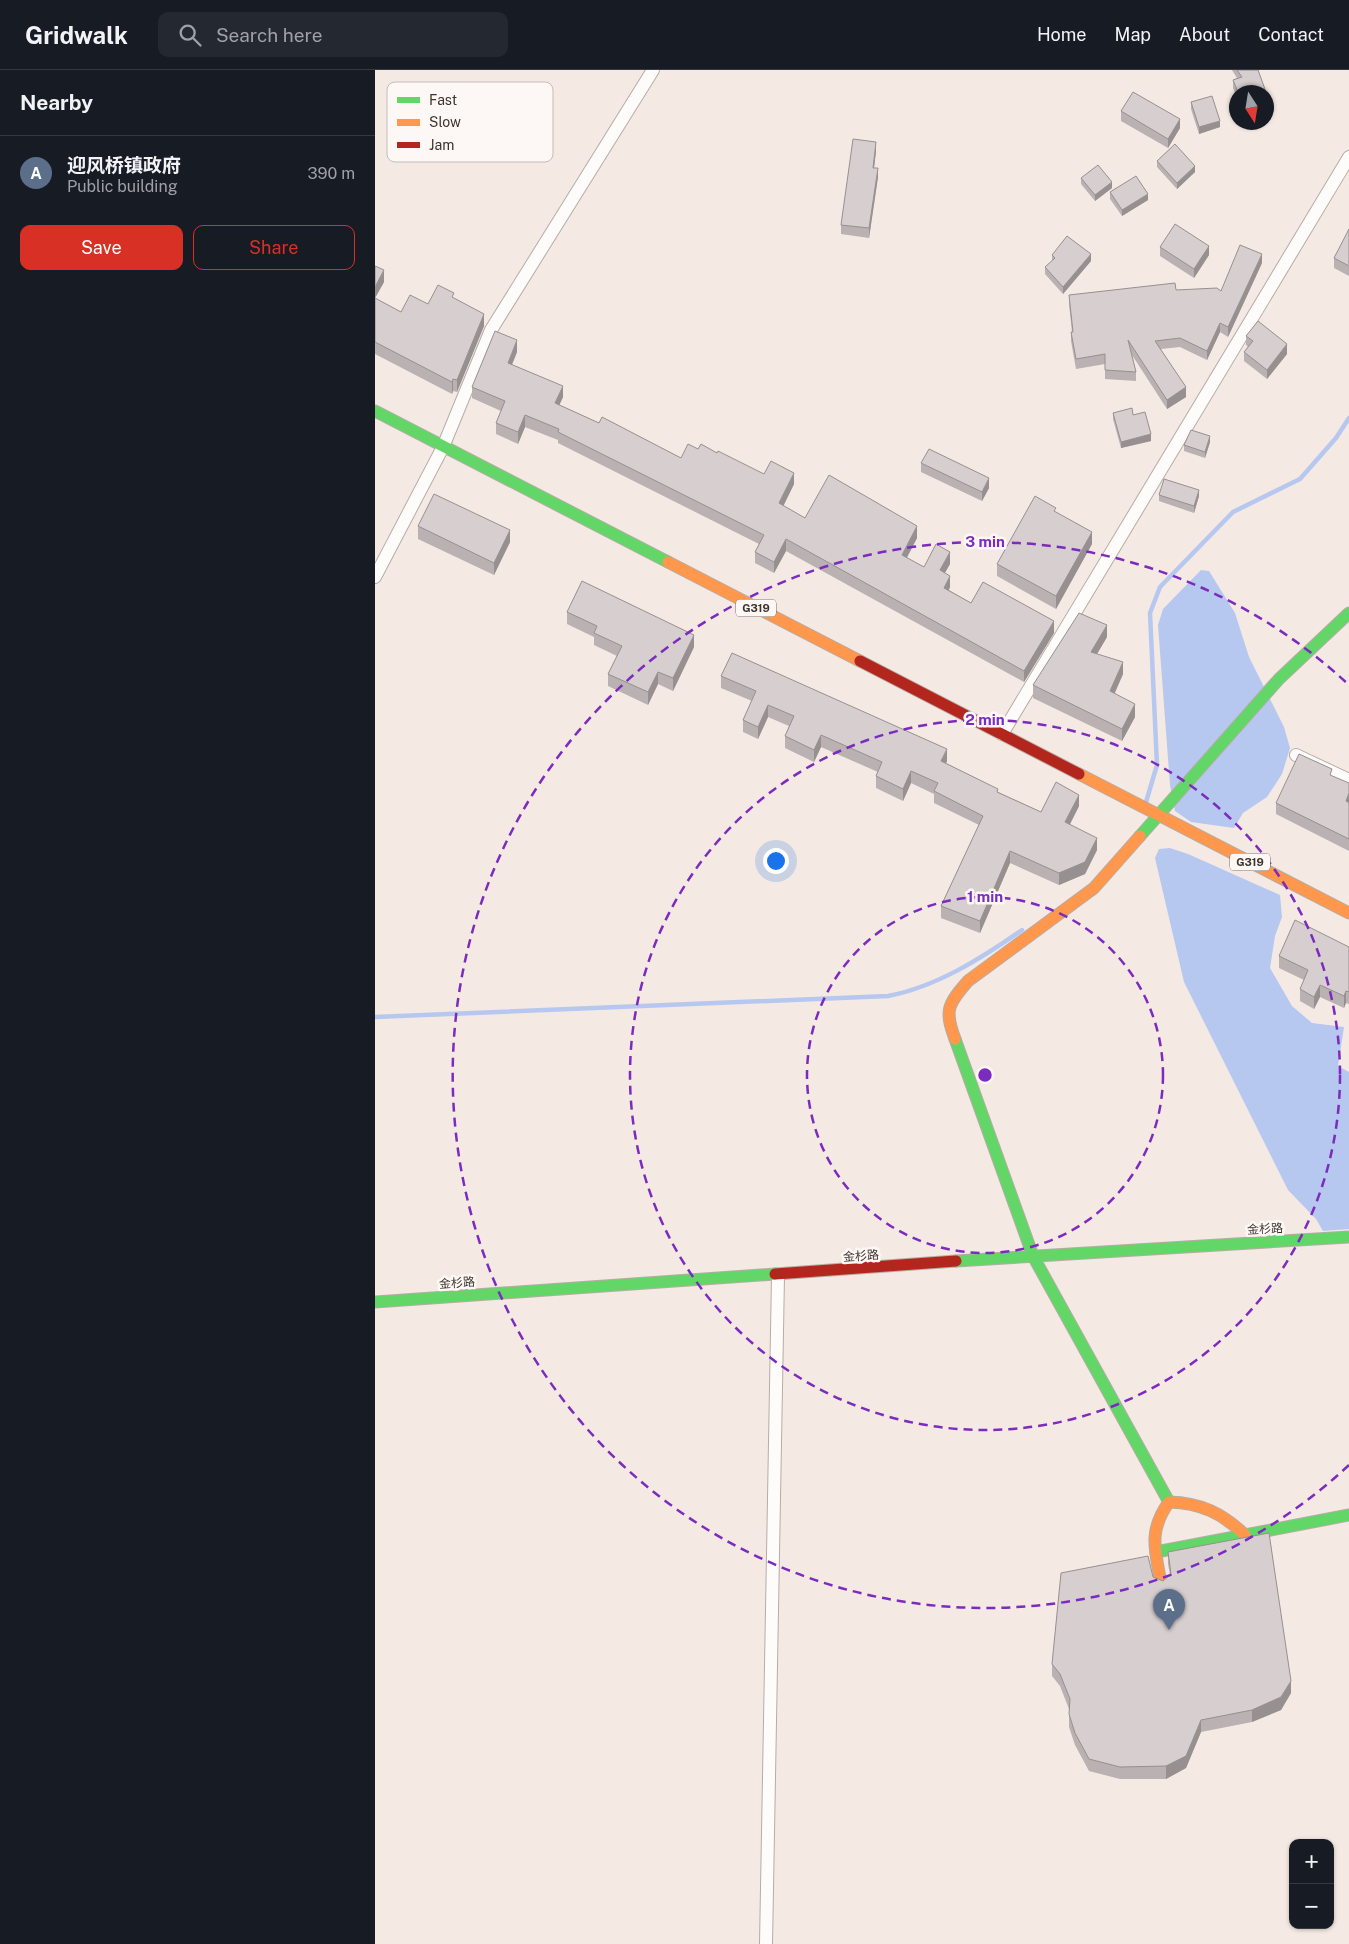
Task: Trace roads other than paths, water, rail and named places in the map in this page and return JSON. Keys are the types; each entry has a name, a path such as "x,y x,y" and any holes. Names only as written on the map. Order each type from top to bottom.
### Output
{"main road":[{"name":"G319","path":"375,411 1349,914"},
{"path":"1169,1502 1033,1256 947,1017 955,997 968,981 1094,888 1154,813 1279,679 1349,613"},
{"name":"金杉路","path":"375,1302 779,1276 1033,1256 1349,1238"},
{"path":"1169,1502 1192,1502 1214,1509 1245,1535"},
{"path":"1161,1583 1153,1532 1158,1516 1169,1502"},
{"path":"1156,1552 1349,1515"}],"street":[{"path":"375,577 443,447 491,330 653,70"},
{"path":"1002,734 1349,157"},
{"path":"1296,755 1349,780"},
{"path":"766,1944 779,1276"}],"water":[{"path":"1201,570 1209,571 1235,613 1249,657 1284,727 1290,748 1282,774 1267,797 1243,813 1234,828 1191,822 1175,811 1170,785 1158,625 1163,609"},
{"path":"1170,848 1188,854 1280,895 1282,917 1275,936 1270,968 1292,1006 1312,1023 1344,1027 1338,1066 1349,1072 1349,1229 1323,1231 1316,1219 1288,1190 1184,982 1155,858 1159,849"}],"waterway":[{"path":"1146,802 1157,765 1150,613 1160,587 1233,512 1300,479 1336,438 1349,418"},
{"path":"375,1017 888,996 906,992 941,979 975,961 1022,930"}],"place":[{"name":"迎风桥镇政府","path":"1169,1630"}]}
